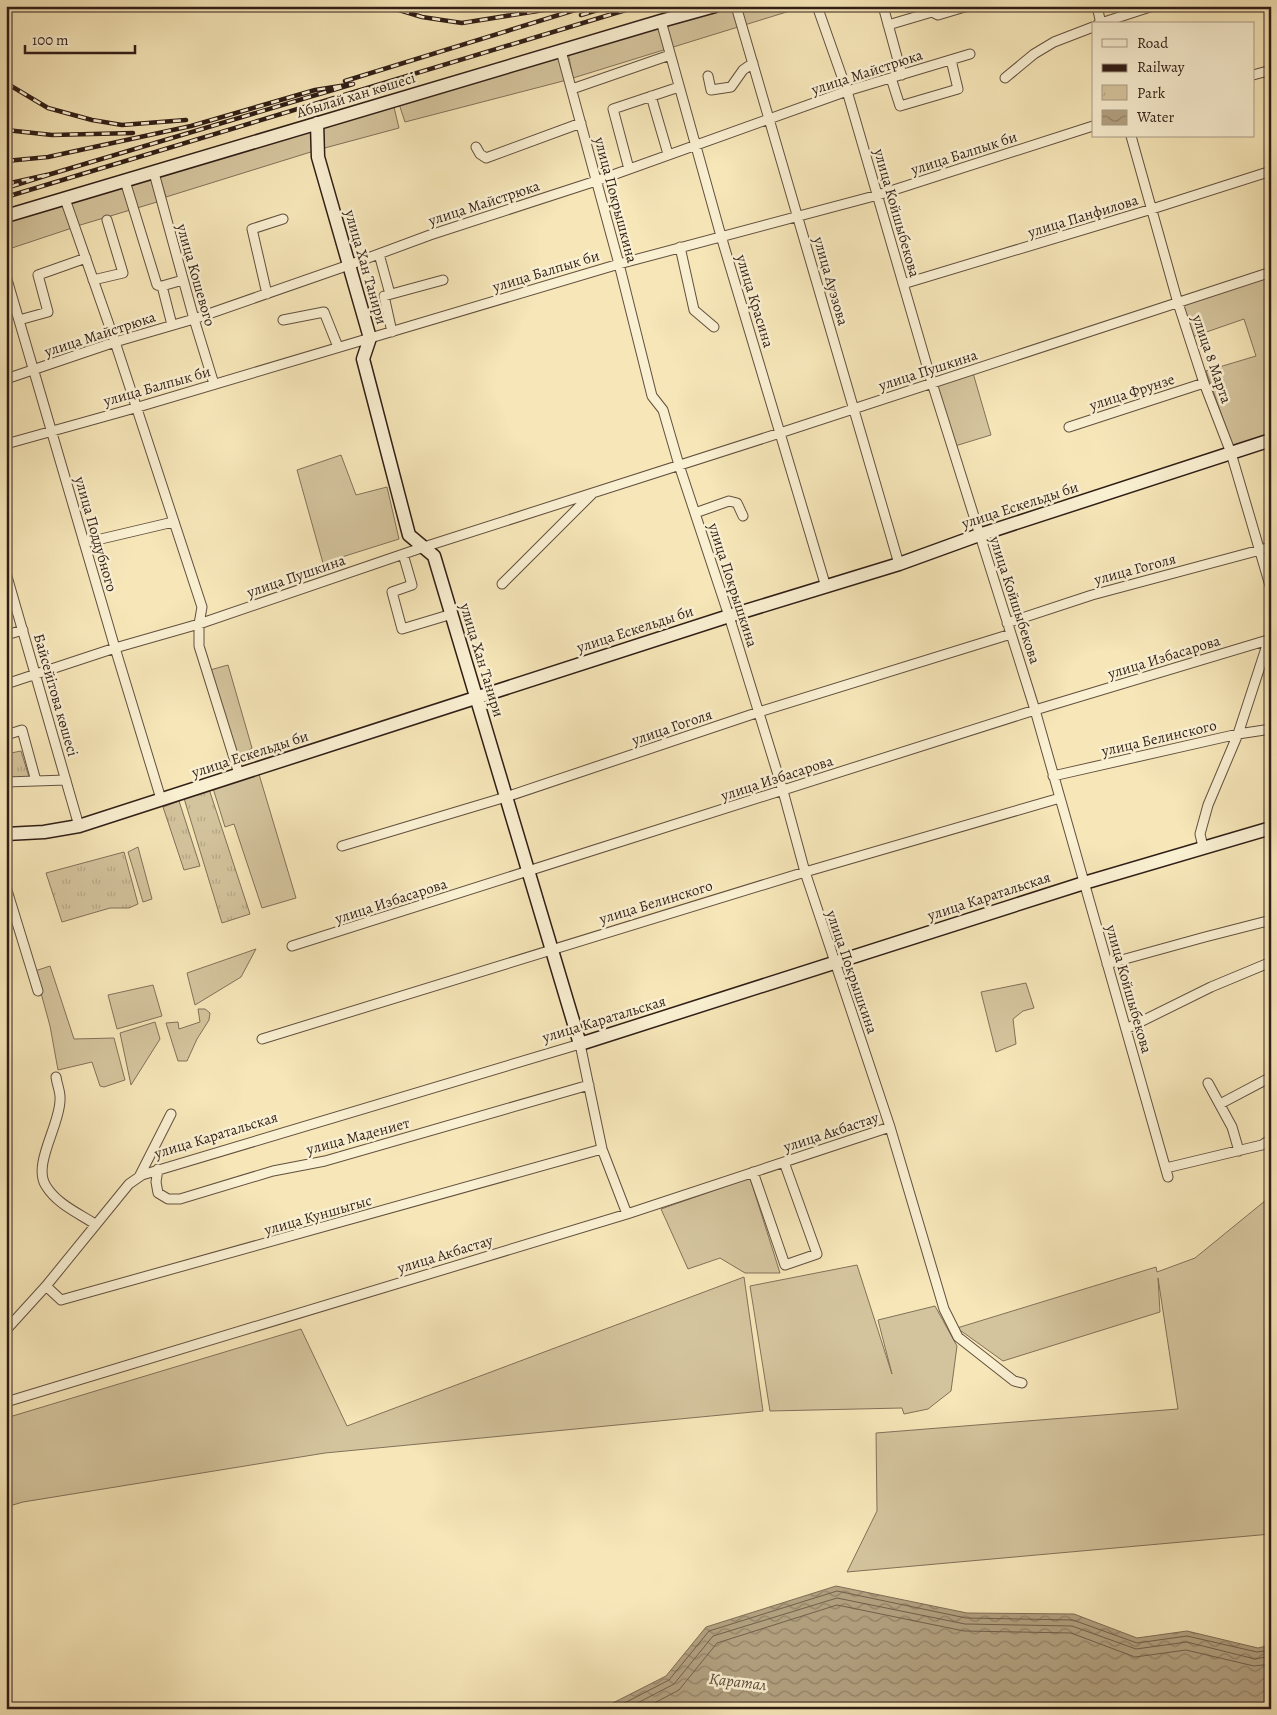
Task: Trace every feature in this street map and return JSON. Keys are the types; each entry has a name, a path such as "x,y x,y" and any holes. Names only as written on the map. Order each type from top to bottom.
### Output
{"street":[{"name":"Абылай хан көшесі","path":"6,216 715,6"},
{"name":"улица Ауэзова","path":"736,6 899,564"},
{"name":"улица Койшыбекова","path":"817,6 847,91 932,383 1035,710 1167,1173 1239,1151"},
{"path":"883,6 902,74"},
{"path":"888,25 931,9 938,15 968,6"},
{"path":"1097,6 1098,22"},
{"path":"1104,22 1153,6"},
{"name":"улица Красина","path":"661,21 695,145 826,587"},
{"path":"1005,78 1034,54 1054,42 1092,26"},
{"name":"улица Покрышкина","path":"561,51 619,264 652,396 664,410 678,464 729,616 783,790 804,872 890,1127 944,1309 958,1337 1014,1381 1022,1383"},
{"name":"улица Майстрюка","path":"6,379 115,342 194,319 430,235 596,181 847,91 970,54"},
{"path":"572,89 670,55"},
{"path":"891,78 900,106 958,89 950,60"},
{"path":"708,76 711,90 731,87 744,70 753,64"},
{"path":"1254,75 1271,70"},
{"path":"629,169 613,110 679,87"},
{"path":"651,96 668,154"},
{"name":"улица Хан Танири","path":"317,123 318,157 370,338 363,359 409,536 434,556 580,1044 602,1149 626,1214"},
{"path":"476,147 480,154 486,158 581,123"},
{"name":"улица Балпык би","path":"6,444 135,408 619,264 878,195 1092,126"},
{"name":"улица 8 Марта","path":"1132,138 1178,303 1204,383 1231,453 1271,589"},
{"name":"улица Панфилова","path":"903,284 1271,171"},
{"name":"улица Кошевого","path":"154,172 194,319 214,384"},
{"path":"125,181 157,285 162,286 183,280"},
{"path":"65,199 115,342 135,408 202,607 199,624 199,646 239,774"},
{"path":"267,294 252,229 283,219"},
{"path":"93,280 123,273 107,220"},
{"path":"680,247 694,310 714,327"},
{"path":"379,254 390,294"},
{"path":"19,320 48,312 38,275 86,258"},
{"name":"улица Пушкина","path":"6,684 115,648 199,624 424,547 678,464 780,433 1271,272"},
{"name":"улица Поддубного","path":"6,276 161,799"},
{"path":"392,332 384,296 443,280"},
{"path":"162,286 172,325"},
{"path":"284,320 324,312 338,348"},
{"name":"улица Фрунзе","path":"1069,428 1204,383"},
{"name":"улица Ескельды би","path":"6,834 44,832 79,826 729,616 899,564 980,535 1271,440"},
{"name":"улица Пушкина","path":"502,584 594,492"},
{"path":"694,513 729,501 737,503 743,516"},
{"path":"84,543 174,522"},
{"name":"улица Гоголя","path":"1008,623 1092,595 1271,547"},
{"path":"403,554 412,585 392,592 402,629 452,614"},
{"name":"Байсейітова көшесі","path":"6,573 8,588 23,630 79,826"},
{"path":"6,635 23,630"},
{"name":"улица Гоголя","path":"342,846 506,797 759,712 1011,634"},
{"path":"1203,848 1200,834 1208,805 1238,734 1270,639"},
{"name":"улица Избасарова","path":"292,946 1035,710 1270,639"},
{"name":"улица Белинского","path":"1054,776 1238,734 1271,729"},
{"path":"6,735 22,730 36,781"},
{"path":"6,782 66,780"},
{"name":"улица Белинского","path":"262,1039 551,948 1060,798"},
{"name":"улица Каратальская","path":"6,1330 46,1286 129,1184 139,1177 158,1169 580,1044 1084,882 1271,828"},
{"path":"6,887 38,991"},
{"path":"1107,964 1205,936 1271,920"},
{"path":"1126,1029 1211,987 1271,962"},
{"path":"56,1077 61,1099 40,1169 45,1185 60,1202 95,1224"},
{"path":"1220,1104 1271,1077"},
{"path":"1208,1083 1232,1127 1239,1151 1262,1145 1271,1139"},
{"name":"улица Мадениет","path":"158,1169 156,1182 158,1193 168,1200 180,1199 274,1171 325,1160 589,1085"},
{"path":"139,1177 171,1114"},
{"name":"улица Акбастау","path":"6,1402 626,1214 890,1127"},
{"name":"улица Куншыгыс","path":"46,1286 61,1300 602,1149"},
{"path":"753,1172 785,1265 817,1254 784,1162"}],"green space":[{"path":"729,6 806,6 573,78 568,52"},
{"path":"559,53 567,80 405,122 398,101"},
{"path":"393,103 399,128 321,149 321,125"},
{"path":"313,128 314,151 166,197 159,175"},
{"path":"153,176 157,202 77,226 70,201"},
{"path":"63,202 72,228 6,250 6,219"},
{"path":"1271,277 1271,437 1233,447 1206,371 1256,356 1244,319 1192,337 1183,304"},
{"path":"973,373 991,435 955,446 935,386"},
{"path":"341,455 356,495 387,487 399,539 323,563 297,470"},
{"path":"228,665 252,748 238,759 210,670"},
{"path":"21,751 29,777 6,778 6,754"},
{"path":"258,771 296,898 262,908 234,824 225,827 212,785"},
{"path":"208,786 250,914 222,923 183,795"},
{"path":"179,801 200,866 184,870 163,807"},
{"path":"138,847 152,899 143,902 128,852"},
{"path":"124,852 138,904 129,908 110,908 62,922 46,873"},
{"path":"256,949 241,977 195,1005 187,973"},
{"path":"50,966 74,1039 114,1038 125,1080 104,1087 100,1086 92,1062 58,1070 50,1026 35,971"},
{"path":"1026,983 1034,1008 1023,1011 1013,1019 1016,1044 996,1052 981,992"},
{"path":"153,985 162,1016 117,1029 108,995"},
{"path":"198,1009 205,1009 210,1013 209,1020 197,1039 187,1061 178,1061 166,1023 178,1022 179,1029 200,1022"},
{"path":"155,1022 160,1039 131,1085 120,1033"},
{"path":"750,1178 780,1273 745,1273 720,1258 688,1269 661,1209"},
{"path":"1271,1196 1271,1534 847,1572 877,1511 876,1433 1178,1409 1158,1278 1160,1312 1003,1361 957,1328 1156,1267 1157,1272 1195,1258"},
{"path":"857,1265 892,1374 878,1320 935,1306 957,1346 951,1391 928,1409 904,1414 902,1408 770,1411 750,1286"},
{"path":"744,1277 763,1411 325,1453 23,1502 6,1507 6,1418 301,1329 347,1426"}],"water":[{"name":"Қаратал","path":"836,1586 967,1613 1074,1614 1137,1638 1187,1631 1258,1648 1271,1645 1271,1709 601,1709 666,1676 706,1627"}],"railway":[{"path":"386,6 422,17 462,23 569,6"},
{"path":"345,81 588,6"},
{"path":"581,15 611,6"},
{"path":"6,197 639,6"},
{"path":"6,83 48,108 92,120 122,125 186,120"},
{"path":"6,161 48,157 191,126 315,90 353,84 51,174"},
{"path":"6,130 52,135 133,133"},
{"path":"6,184 51,174 6,188"}]}
